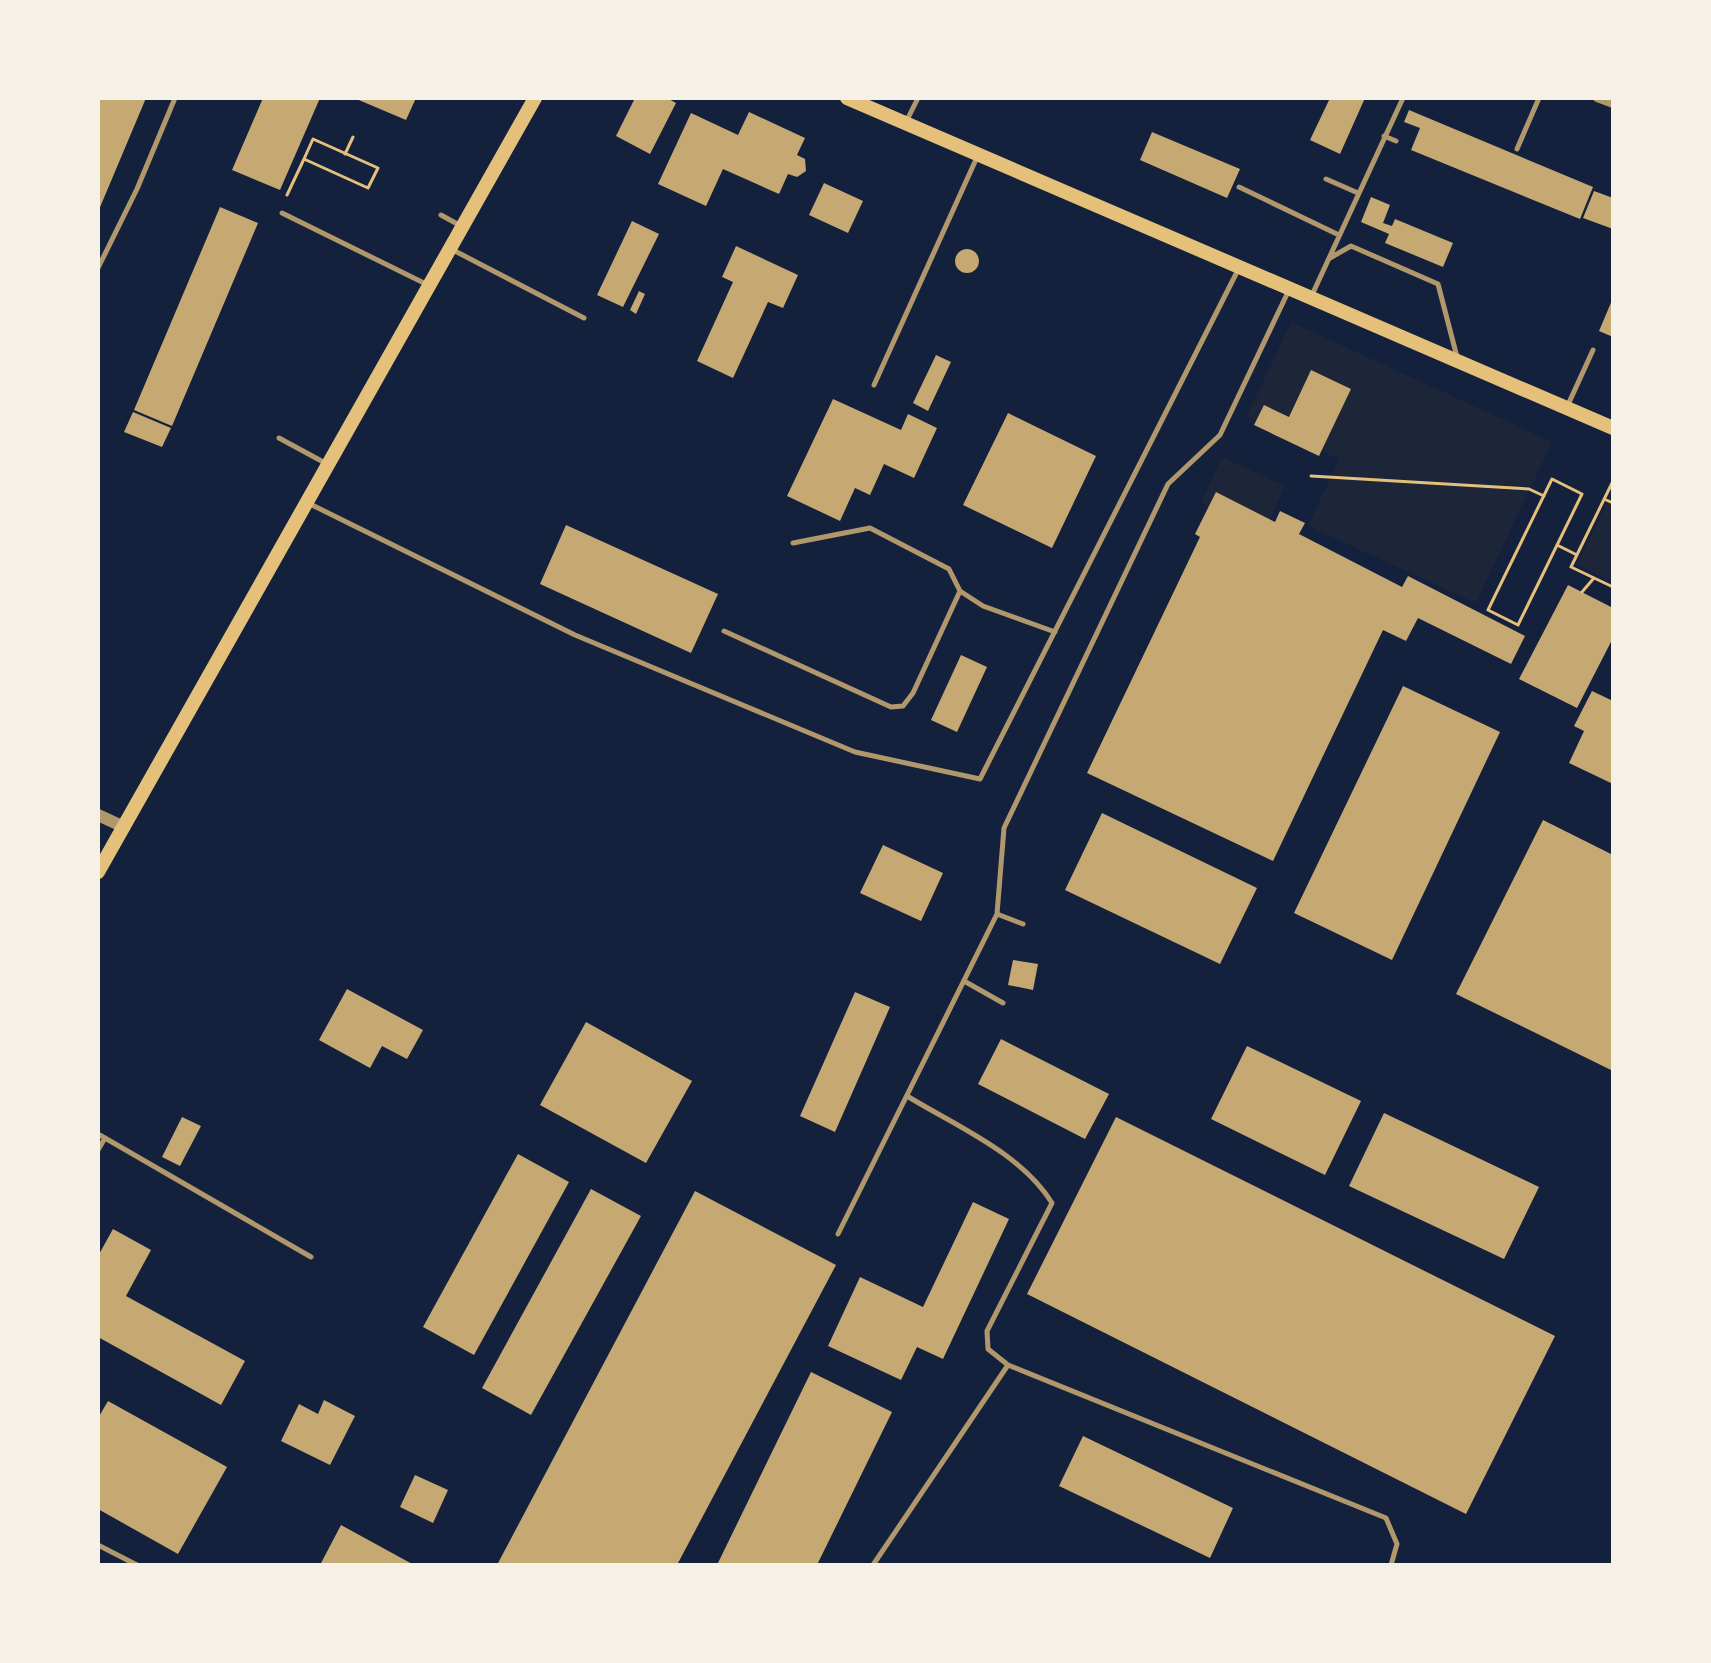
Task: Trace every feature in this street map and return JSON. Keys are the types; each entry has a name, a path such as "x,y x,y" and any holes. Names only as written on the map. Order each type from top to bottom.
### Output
{"main road":[{"path":"98,872 535,98"},
{"path":"847,98 1613,428"}],"street":[{"path":"1597,98 1613,104"},
{"path":"98,815 124,827"}],"lane":[{"path":"98,268 137,189 175,98"},
{"path":"906,123 918,98"},
{"path":"1312,296 1403,98"},
{"path":"1517,149 1539,98"},
{"path":"1384,136 1396,141"},
{"path":"874,385 978,154"},
{"path":"1326,179 1358,193"},
{"path":"1239,187 1339,235"},
{"path":"282,213 429,286"},
{"path":"441,215 463,226"},
{"path":"1329,258 1351,246 1438,284 1458,360"},
{"path":"450,248 584,318"},
{"path":"307,502 575,635 855,752 980,779 1240,266"},
{"path":"838,1234 997,914 1004,828 1168,484 1220,435 1290,287"},
{"path":"1567,408 1593,350"},
{"path":"279,438 328,465"},
{"path":"793,543 870,528 949,569 960,591 983,606 1055,632"},
{"path":"724,631 891,707 903,706 913,693 960,591"},
{"path":"997,914 1023,924"},
{"path":"964,981 1003,1003"},
{"path":"907,1096 1003,1154 1036,1183 1052,1203 987,1331 988,1349 1008,1365 1386,1518 1397,1544 1391,1565"},
{"path":"98,1134 311,1257"},
{"path":"98,1150 105,1138"},
{"path":"873,1565 1008,1365"},
{"path":"98,1545 137,1565"}],"path":[{"path":"345,154 353,137"},
{"path":"287,195 313,139 378,168 368,188 304,159"},
{"path":"1311,476 1529,489 1544,496"},
{"path":"1552,479 1582,494 1557,545 1518,625 1488,610 1552,479"},
{"path":"1613,481 1571,567 1613,587"},
{"path":"1604,499 1613,503"},
{"path":"1557,545 1577,555"},
{"path":"1582,592 1594,578"}],"shaded area":[{"path":"1291,322 1552,442 1476,603 1308,526 1339,459 1247,416"},
{"path":"1222,457 1285,486 1264,532 1201,503"},
{"path":"1613,490 1613,582 1577,564"}],"building":[{"path":"98,98 146,98 98,212"},
{"path":"263,98 320,98 280,190 232,170"},
{"path":"354,98 416,98 406,120"},
{"path":"635,98 667,98 676,103 650,154 616,136"},
{"path":"1330,98 1365,98 1340,154 1310,140"},
{"path":"1409,110 1593,187 1580,219 1411,150 1420,128 1404,122"},
{"path":"749,112 805,138 797,155 805,159 806,171 797,177 788,174 779,194 723,169 706,206 658,184 691,113 738,135"},
{"path":"1152,132 1240,169 1227,198 1140,160"},
{"path":"824,183 863,201 848,233 809,215"},
{"path":"1594,191 1613,198 1613,229 1583,218"},
{"path":"1371,197 1390,205 1383,223 1392,226 1395,219 1453,243 1443,267 1385,243 1389,234 1361,222"},
{"path":"220,207 258,223 172,426 134,410"},
{"path":"632,221 659,234 623,307 597,295"},
{"path":"736,246 798,275 783,308 768,302 733,378 697,361 733,282 722,277"},
{"path":"967,249 976,252 979,261 976,270 967,273 958,270 955,261 958,252"},
{"path":"639,291 645,294 636,314 630,310"},
{"path":"1613,298 1613,337 1599,331"},
{"path":"936,355 951,362 928,411 913,403"},
{"path":"1311,370 1351,389 1319,456 1254,425 1264,405 1289,417"},
{"path":"833,399 901,430 908,414 937,428 914,478 884,464 870,495 855,488 840,521 787,496"},
{"path":"133,412 171,428 162,447 124,432"},
{"path":"1008,413 1096,456 1052,548 963,505"},
{"path":"1216,492 1275,522 1280,511 1305,523 1299,534 1402,587 1408,576 1525,636 1511,664 1418,618 1406,641 1383,630 1273,861 1087,773 1200,537 1195,534"},
{"path":"566,525 718,594 691,653 540,584"},
{"path":"1568,585 1613,608 1613,638 1577,708 1519,679"},
{"path":"961,655 987,667 957,732 931,720"},
{"path":"1403,686 1500,732 1392,960 1294,913"},
{"path":"1592,691 1613,701 1613,784 1569,763 1584,731 1574,726"},
{"path":"1102,813 1257,888 1220,964 1065,890"},
{"path":"1543,820 1613,855 1613,1071 1456,994"},
{"path":"883,845 943,873 921,921 860,893"},
{"path":"1013,960 1038,964 1033,990 1008,985"},
{"path":"347,989 423,1030 407,1059 382,1046 370,1068 319,1040"},
{"path":"855,992 890,1007 835,1132 800,1116"},
{"path":"586,1022 692,1081 646,1163 540,1105"},
{"path":"1001,1039 1109,1094 1085,1139 978,1084"},
{"path":"1247,1046 1361,1101 1325,1175 1211,1119"},
{"path":"1384,1113 1539,1187 1504,1259 1349,1186"},
{"path":"182,1117 201,1126 180,1166 162,1157"},
{"path":"1116,1117 1555,1336 1466,1514 1027,1294"},
{"path":"518,1154 569,1182 474,1355 423,1327"},
{"path":"591,1189 641,1216 531,1415 482,1388"},
{"path":"695,1191 836,1265 677,1565 497,1565"},
{"path":"973,1202 1009,1219 943,1359 917,1347 901,1380 828,1346 860,1277 923,1307"},
{"path":"113,1229 151,1250 126,1296 245,1361 221,1405 98,1337 98,1256"},
{"path":"811,1372 892,1412 817,1565 717,1565"},
{"path":"324,1400 355,1416 330,1465 281,1441 299,1404 318,1414"},
{"path":"108,1401 227,1467 178,1554 98,1509 98,1418"},
{"path":"1083,1436 1233,1508 1210,1558 1059,1486"},
{"path":"415,1475 448,1490 433,1523 400,1507"},
{"path":"341,1525 414,1565 320,1565"}]}
